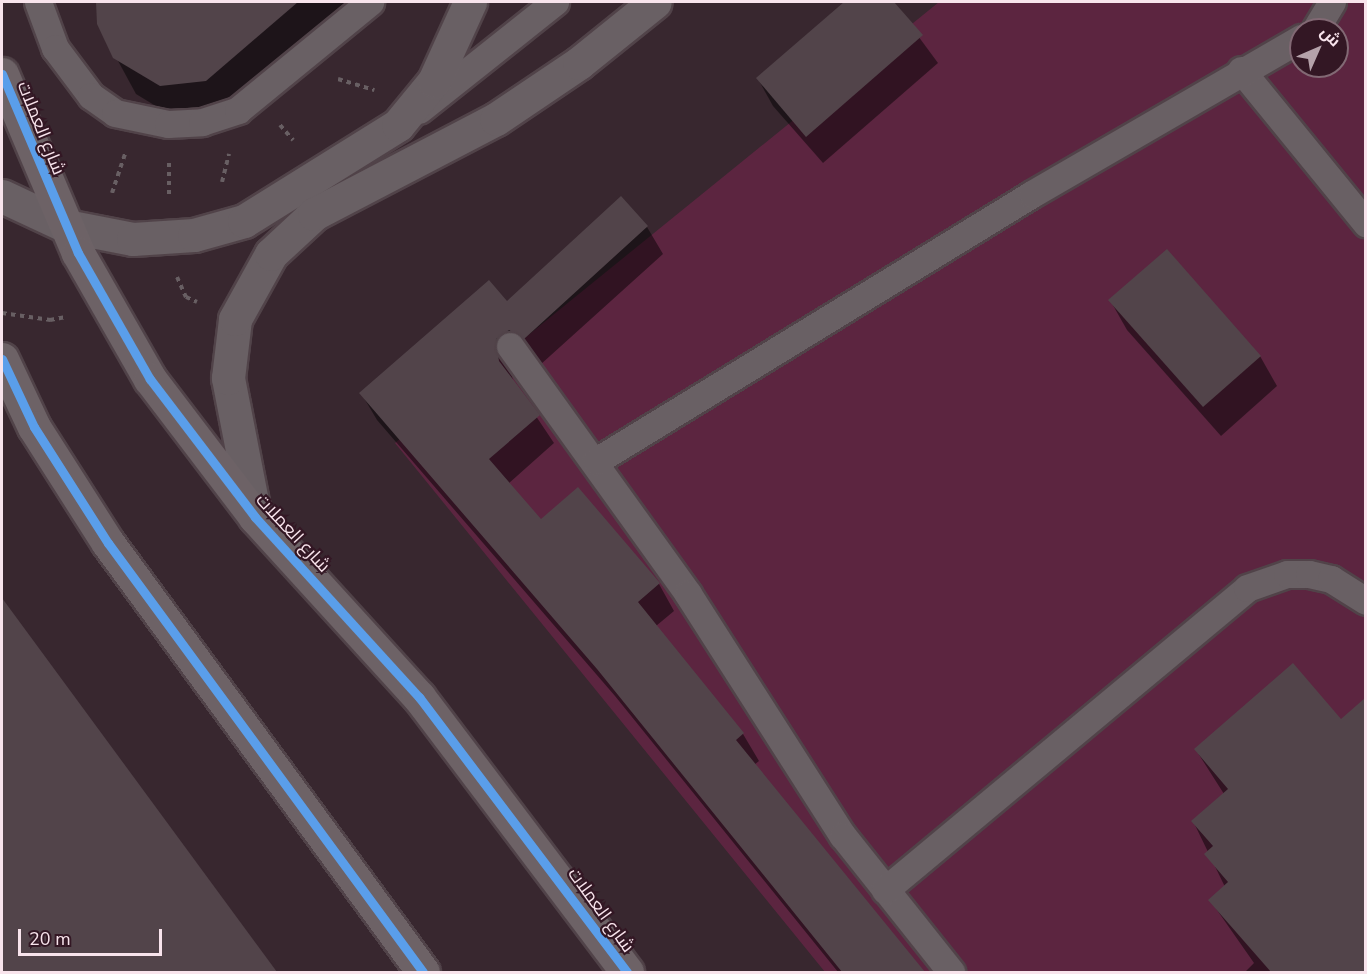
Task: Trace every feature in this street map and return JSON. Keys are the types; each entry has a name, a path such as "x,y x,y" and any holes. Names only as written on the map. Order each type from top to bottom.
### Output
{"street":[{"path":"2,196 66,226 99,235 170,238 212,231 268,209 324,176 408,114 448,56 470,2"},
{"path":"255,517 231,408 230,348 244,296 288,236 314,214 496,119 579,63 655,2"},
{"name":"شارع العملات","path":"2,74 16,113 66,226 150,379 255,517 380,649 627,972"},
{"path":"2,150 16,113"},
{"path":"268,209 288,236"},
{"path":"2,360 33,426 187,658 423,972"},
{"path":"2,402 33,426"}],"lane":[{"path":"38,2 71,74 115,113 136,119 202,122 247,104 370,2"},
{"path":"408,114 555,2"},
{"path":"1322,18 1332,2"},
{"path":"596,461 1241,70 1289,44"},
{"path":"1241,70 1365,223"},
{"path":"510,346 596,461 811,789 885,890 951,972"},
{"path":"885,890 1247,588 1277,576 1309,574 1331,579 1365,602"}],"path":[{"path":"294,65 408,114"},
{"path":"212,231 247,104 324,176"},
{"path":"99,235 136,119"}],"shaded area":[{"path":"939,2 1365,2 1365,972 825,972 395,443"}],"building":[{"path":"96,2 298,2 206,81 160,86 113,58 97,24"},
{"path":"844,2 894,2 923,35 806,137 756,78"},
{"path":"621,196 648,226 524,339 509,330 496,339 499,361 540,415 489,459 541,519 578,487 660,583 638,602 744,733 736,740 925,972 842,972 597,669 359,393 489,280 507,301"},
{"path":"1167,249 1261,356 1203,407 1108,300"},
{"path":"2,598 277,972 2,972"},
{"path":"1293,663 1341,719 1365,698 1365,972 1271,972 1208,900 1228,882 1204,854 1213,846 1191,821 1228,789 1194,749"}],"cycle path":[{"path":"2,74 78,253 150,379 255,517 419,697 627,972"},
{"path":"2,359 34,427 108,543 423,972"}]}
